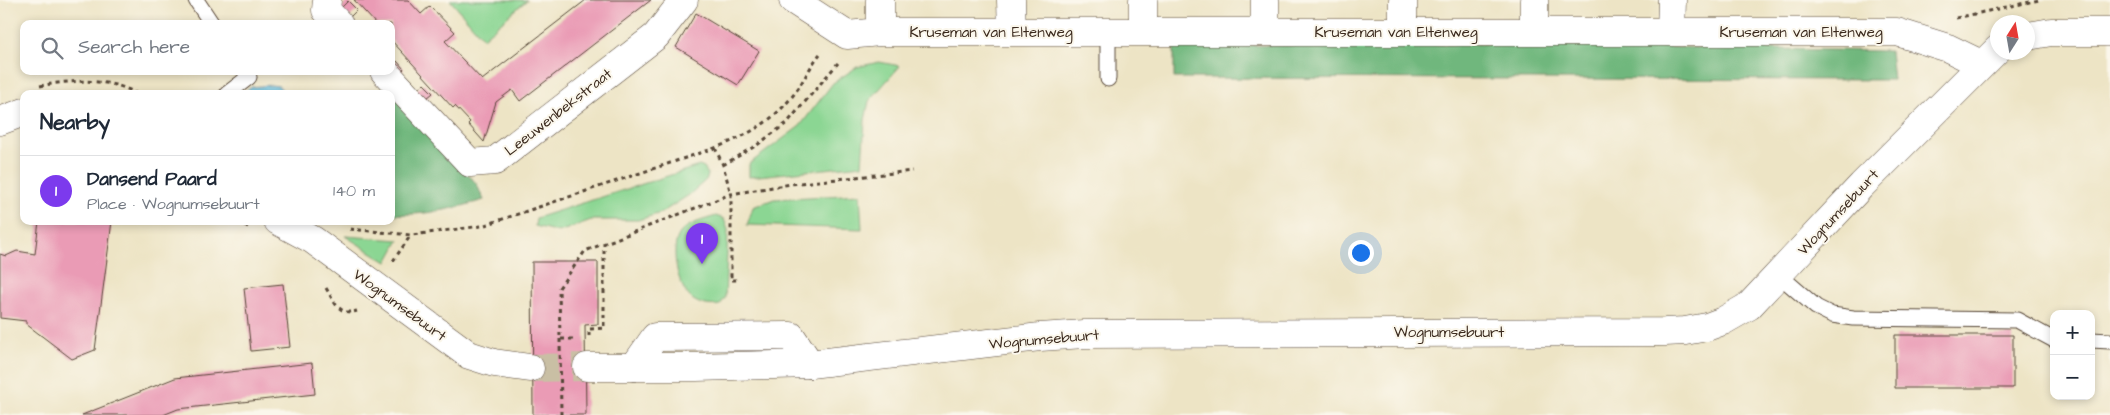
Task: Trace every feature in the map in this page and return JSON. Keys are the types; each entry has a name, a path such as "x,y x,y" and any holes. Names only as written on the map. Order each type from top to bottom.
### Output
{"street":[{"path":"327,0 326,10 335,20"},
{"name":"Leeuwenbekstraat","path":"388,75 470,163 495,161 656,36 684,0"},
{"path":"793,0 845,47"},
{"path":"880,0 880,32"},
{"path":"1011,0 1012,32"},
{"path":"1143,0 1143,32"},
{"path":"1265,0 1265,32"},
{"path":"1403,0 1403,32"},
{"path":"1534,0 1534,32"},
{"path":"1671,32 1672,0"},
{"path":"2035,35 2051,32 2110,32 2110,20"},
{"name":"Kruseman van Eltenweg","path":"845,47 880,32 1896,32 1948,48 1989,56"},
{"name":"Wognumsebuurt","path":"587,367 810,364 1040,337 1084,334 1685,331 1707,327 1738,314 1748,306 1862,185 1989,56"},
{"path":"0,121 20,114"},
{"name":"Wognumsebuurt","path":"285,225 313,240 469,355 494,363 530,368"}],"lane":[{"path":"196,0 209,20"},
{"path":"1108,32 1108,79"},
{"path":"232,90 249,77 247,75"},
{"path":"1779,275 1816,307 1832,315 1853,318 2017,320 2050,338"},
{"path":"2095,340 2110,341"}],"path":[{"path":"1952,19 2039,0"},
{"path":"341,228 412,235 482,226 715,148 742,137 778,114 823,50 845,47"},
{"path":"723,165 757,146 787,123 845,47"},
{"path":"33,87 56,83 90,81 113,84 127,90"},
{"path":"715,148 723,165 731,194 731,280 740,280"},
{"path":"561,415 559,288 585,250 731,194 791,184 912,171"},
{"path":"589,339 589,329 604,328 604,244"}],"green space":[{"path":"450,0 527,0 483,38"},
{"path":"1494,44 1890,51 1893,80 1174,78 1174,46"},
{"path":"879,62 900,66 869,101 865,120 862,165 749,177 749,164 800,126 833,83 857,67"},
{"path":"385,85 390,90 380,90"},
{"path":"395,96 476,183 484,200 438,211 395,214"},
{"path":"699,166 704,168 708,174 707,179 689,195 661,213 638,220 591,220 559,232 535,226 536,218"},
{"path":"860,194 862,229 747,225 753,207 774,199"},
{"path":"716,216 724,219 728,230 725,298 720,305 711,306 694,301 684,289 676,264 675,246 677,238 688,226"},
{"path":"345,236 399,240 387,262"}],"water":[{"path":"271,85 279,86 282,90 248,90 252,87"}],"building":[{"path":"354,0 408,0 421,14 430,6 455,32 445,41 482,80 586,0 651,0 520,101 512,90 496,102 484,142 468,124 470,122 455,106 453,108 395,44 395,20 372,20"},
{"path":"348,1 357,10 349,18 340,9"},
{"path":"696,13 759,51 738,85 676,47"},
{"path":"397,61 404,69 397,76 395,73 395,63"},
{"path":"424,84 433,93 421,103 413,94"},
{"path":"39,225 111,225 95,350 72,359 26,324 26,321 0,318 0,254 6,256 17,251 35,254"},
{"path":"532,262 598,262 598,324 585,325 586,415 533,415"},
{"path":"283,284 290,347 251,351 244,288"},
{"path":"1895,335 2013,335 2013,388 1895,388"},
{"path":"312,363 315,394 178,409 163,415 82,415 175,378"}],"tunnel":[{"path":"530,368 587,367"}],"place":[{"name":"Dansend Paard","path":"702,264"}]}
